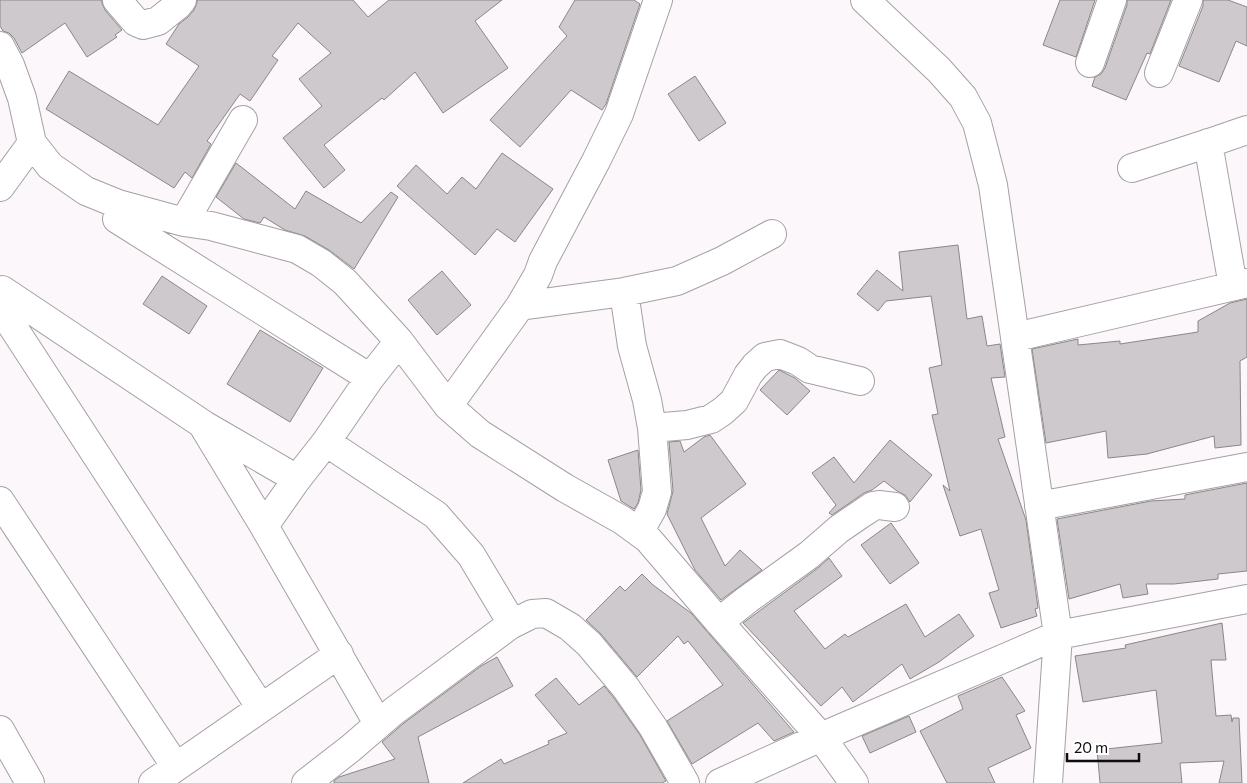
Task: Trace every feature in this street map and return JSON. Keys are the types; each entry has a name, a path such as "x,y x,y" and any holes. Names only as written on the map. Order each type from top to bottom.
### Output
{"street":[{"path":"117,0 136,22 143,25 158,21 182,0"},
{"path":"448,406 520,306 596,161 619,114 658,0"},
{"path":"865,0 939,70 963,97 977,123 993,185 1058,635 1048,783"},
{"path":"1090,63 1112,0"},
{"path":"1158,73 1188,0"},
{"path":"0,46 10,65 22,98 32,142 50,166 86,191 118,204 297,249 321,262 345,282 399,341 448,406 480,434 565,488 622,520 648,539 821,737 854,783"},
{"path":"184,222 243,120"},
{"path":"1132,168 1247,130"},
{"path":"0,187 32,142"},
{"path":"1016,338 1240,285 1208,143"},
{"path":"117,219 370,378"},
{"path":"520,306 624,292 677,281 722,261 772,234"},
{"path":"624,292 632,346 647,400 652,428 657,492 652,509 639,532"},
{"path":"7,308 297,479"},
{"path":"7,308 261,708"},
{"path":"264,526 370,378 399,341"},
{"path":"652,428 687,425 711,419 734,401 745,380 755,366 765,357 780,354 798,361 810,369 860,381"},
{"path":"204,425 372,713"},
{"path":"326,442 436,515 471,555 507,615"},
{"path":"1039,506 1247,467"},
{"path":"0,501 176,767"},
{"path":"719,622 809,555 839,529 873,506 895,507"},
{"path":"720,783 821,737 1058,635 1247,599"},
{"path":"306,783 394,711 510,625 532,614 546,613 570,627 589,644 626,688 653,727 685,783"},
{"path":"153,783 339,654"},
{"path":"0,730 30,783"}],"building":[{"path":"0,0 102,0 105,10 122,30 115,35 117,37 87,57 65,23 22,53 14,38 9,33 3,31 0,26"},
{"path":"197,0 353,0 368,17 389,0 502,0 475,21 508,68 443,113 415,72 384,100 382,98 324,145 345,170 324,188 283,138 322,106 299,79 331,53 298,23 272,56 278,60 250,101 240,94 207,141 211,144 192,178 185,172 174,188 46,109 69,71 158,125 199,66 166,44 179,24 194,10"},
{"path":"575,0 634,0 640,4 606,104 602,110 571,90 520,147 490,120 567,36 559,27"},
{"path":"1060,0 1095,0 1076,57 1043,45"},
{"path":"1127,0 1171,0 1150,54 1147,53 1126,100 1092,86 1095,77 1101,74 1105,68 1127,5"},
{"path":"1203,0 1228,0 1247,7 1247,46 1236,41 1219,82 1179,66 1203,6"},
{"path":"695,76 726,123 699,141 668,94"},
{"path":"502,153 553,189 515,242 497,229 475,255 397,186 416,165 447,194 462,177 476,189"},
{"path":"236,163 295,209 306,191 361,223 391,192 398,197 354,269 329,250 305,236 285,230 264,217 260,223 244,219 216,197"},
{"path":"958,245 967,319 982,316 987,346 1000,344 1005,377 991,378 1005,437 998,439 1026,520 1038,608 1035,609 1037,616 1001,628 989,593 999,590 981,529 960,536 943,485 950,491 932,415 938,414 929,368 942,365 931,296 886,301 878,311 857,294 877,270 903,291 899,252"},
{"path":"442,271 471,305 437,335 408,300"},
{"path":"162,276 207,306 189,334 143,304"},
{"path":"1247,299 1247,357 1240,361 1241,445 1215,448 1214,436 1147,454 1108,458 1106,431 1046,443 1032,349 1078,339 1078,345 1120,341 1120,344 1198,332 1198,321 1230,303"},
{"path":"260,330 323,368 290,422 227,384"},
{"path":"779,370 795,378 810,391 787,415 760,390"},
{"path":"710,435 746,484 701,518 725,566 740,550 762,570 721,600 695,570 667,514 673,491 669,442 680,441 684,452 704,437"},
{"path":"890,440 932,475 910,502 905,495 884,481 832,515 829,513 836,505 812,473 834,457 854,483"},
{"path":"638,450 641,490 638,503 634,509 621,501 608,460"},
{"path":"1247,483 1247,571 1218,574 1218,579 1174,584 1146,584 1148,594 1123,598 1120,584 1069,599 1057,519 1151,501 1185,499 1185,495"},
{"path":"891,523 919,563 890,584 861,545"},
{"path":"829,558 842,576 794,611 825,649 845,634 848,637 906,604 925,637 959,614 974,636 939,662 910,679 902,664 853,702 842,687 821,706 743,623"},
{"path":"642,574 653,585 691,613 794,732 774,741 758,723 692,764 667,721 723,685 688,641 684,644 678,636 637,677 601,634 586,620 620,586 625,591"},
{"path":"1222,623 1226,660 1211,660 1216,716 1231,715 1232,722 1233,718 1239,718 1242,783 1219,783 1224,761 1180,763 1182,783 1100,783 1097,750 1162,743 1156,690 1083,702 1075,656 1126,648 1125,645"},
{"path":"497,657 513,686 418,737 429,783 334,783 339,777 395,759 382,742 404,723 481,666"},
{"path":"1002,677 1025,711 1016,715 1031,748 988,768 995,783 947,783 920,731 963,709 958,696"},
{"path":"556,678 579,705 604,686 640,735 666,781 662,783 463,783 501,759 504,764 549,744 548,741 567,733 535,695"},
{"path":"909,716 916,732 870,753 862,736"}]}
